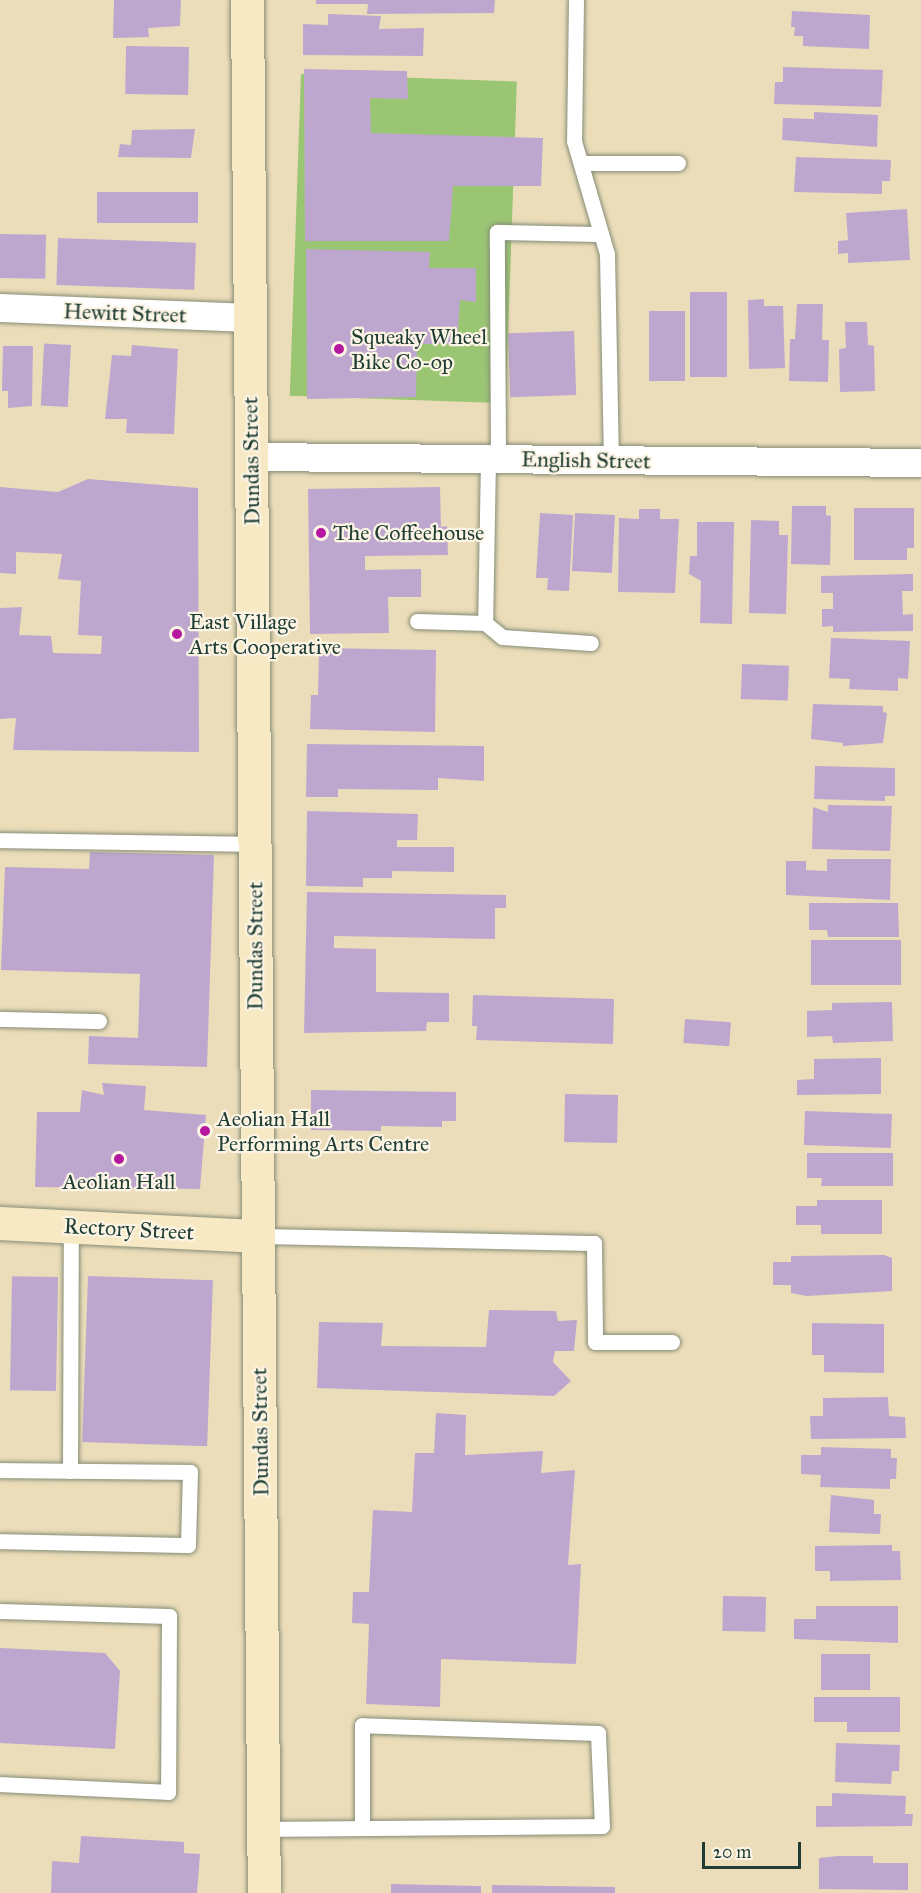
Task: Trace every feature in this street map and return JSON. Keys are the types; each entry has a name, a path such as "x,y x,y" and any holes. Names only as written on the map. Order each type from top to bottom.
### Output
{"main road":[{"name":"Dundas Street","path":"247,0 264,1893"},
{"name":"Rectory Street","path":"0,1222 258,1236"}],"street":[{"name":"Hewitt Street","path":"0,308 249,318"},
{"name":"English Street","path":"250,457 921,463"}],"lane":[{"path":"576,0 574,141 607,254 611,460"},
{"path":"581,163 678,163"},
{"path":"485,623 493,459 497,232 601,234"},
{"path":"417,621 485,623 502,637 591,643"},
{"path":"0,840 254,844"},
{"path":"0,1019 99,1021"},
{"path":"70,1471 71,1226"},
{"path":"258,1236 594,1243 595,1342 672,1342"},
{"path":"0,1470 190,1472 188,1545 0,1540"},
{"path":"0,1611 169,1617 169,1628 168,1792 0,1785"},
{"path":"263,1829 602,1826 598,1733 362,1725 362,1828"}],"green space":[{"path":"301,74 517,82 506,403 290,396"}],"building":[{"path":"114,0 181,0 180,26 148,28 149,37 113,38"},
{"path":"316,0 495,0 494,13 367,14 368,4 316,4"},
{"path":"792,11 870,15 869,49 803,46 803,36 794,36 795,27 791,27"},
{"path":"328,14 381,16 379,29 424,28 423,56 303,55 303,24 328,25"},
{"path":"126,46 189,47 188,95 125,94"},
{"path":"783,67 883,70 881,107 774,104 775,82 783,82"},
{"path":"304,69 407,71 408,99 370,98 371,133 543,138 541,186 453,186 449,241 305,241"},
{"path":"814,112 878,115 877,147 782,140 783,118 814,119"},
{"path":"195,129 191,158 118,157 120,144 131,145 132,130"},
{"path":"796,157 891,160 890,181 882,181 882,194 794,192"},
{"path":"97,192 198,192 198,223 97,223"},
{"path":"907,209 910,260 848,263 848,253 838,254 838,241 848,240 846,213"},
{"path":"0,234 46,235 45,279 0,278"},
{"path":"58,238 196,243 194,290 56,285"},
{"path":"306,249 430,252 429,268 476,268 476,302 460,300 457,344 417,344 416,397 307,399"},
{"path":"690,292 727,292 727,377 690,377"},
{"path":"764,299 764,306 783,306 785,368 749,369 748,300"},
{"path":"797,304 823,304 822,340 829,340 828,382 789,381 790,339 795,339"},
{"path":"649,311 685,311 685,381 649,381"},
{"path":"845,322 867,322 868,345 874,346 875,391 840,392 839,349 846,348"},
{"path":"574,331 576,395 510,397 508,333"},
{"path":"44,344 71,345 68,407 41,406"},
{"path":"132,345 178,349 174,434 126,433 127,419 105,419 112,355 131,356"},
{"path":"3,346 33,346 32,406 8,408 8,391 2,391"},
{"path":"88,479 198,488 199,752 13,750 16,718 0,719 0,608 22,607 19,635 51,636 53,653 101,654 102,636 78,635 81,581 58,579 62,554 16,552 16,574 0,573 0,487 58,492"},
{"path":"440,487 441,527 447,526 448,555 365,556 365,570 421,569 421,597 388,597 389,633 310,634 308,489"},
{"path":"792,506 826,506 826,515 831,516 830,565 791,564"},
{"path":"854,508 914,508 914,548 907,548 907,560 854,560"},
{"path":"639,509 660,509 660,519 679,519 675,593 618,592 619,518 639,519"},
{"path":"540,513 573,515 569,591 547,590 548,578 536,578"},
{"path":"575,513 615,515 612,573 572,571"},
{"path":"751,520 779,521 779,535 788,535 786,614 749,613"},
{"path":"697,522 734,522 732,624 700,623 701,581 689,574 690,556 697,556"},
{"path":"913,574 913,591 902,591 903,615 913,614 913,631 833,632 833,626 822,627 822,609 833,609 833,593 821,593 821,576"},
{"path":"831,638 910,641 908,679 898,678 898,691 849,689 850,679 829,678"},
{"path":"319,648 436,650 435,732 310,729 311,695 318,695"},
{"path":"742,664 789,666 788,701 741,699"},
{"path":"813,704 883,706 883,712 887,713 883,743 843,746 843,743 811,739"},
{"path":"307,744 484,746 484,781 438,778 438,790 338,789 338,797 306,797"},
{"path":"815,766 895,768 895,796 885,796 885,801 814,799"},
{"path":"828,805 892,806 890,851 812,849 813,807 828,812"},
{"path":"307,811 418,814 417,840 397,840 397,847 454,847 454,872 392,871 392,878 363,878 363,887 306,886"},
{"path":"90,852 214,855 207,1067 88,1064 89,1036 138,1038 140,974 1,970 5,867 89,869"},
{"path":"827,859 891,859 890,900 786,895 786,861 806,861 806,870 827,871"},
{"path":"307,892 506,895 506,908 495,908 495,939 334,936 334,948 376,949 376,992 449,993 449,1022 427,1022 426,1031 304,1033"},
{"path":"809,903 898,903 899,937 828,937 827,930 809,930"},
{"path":"811,940 901,940 901,985 811,985"},
{"path":"473,995 614,999 613,1044 476,1040 477,1026 472,1026"},
{"path":"892,1002 893,1041 833,1043 832,1036 807,1037 807,1011 832,1010 832,1003"},
{"path":"685,1019 731,1022 729,1046 683,1043"},
{"path":"881,1058 881,1094 797,1095 797,1080 814,1079 814,1059"},
{"name":"Aeolian Hall","path":"102,1083 146,1086 144,1110 206,1115 200,1189 35,1187 37,1112 80,1112 82,1090 104,1095"},
{"path":"311,1090 456,1092 456,1121 442,1121 442,1127 381,1126 381,1131 311,1130"},
{"path":"565,1094 618,1095 617,1143 564,1142"},
{"path":"805,1111 892,1114 891,1148 804,1145"},
{"path":"807,1153 893,1153 893,1186 821,1186 822,1178 807,1178"},
{"path":"817,1200 882,1200 882,1234 821,1234 821,1225 796,1225 796,1206 817,1206"},
{"path":"884,1255 892,1258 892,1291 807,1296 791,1293 791,1285 773,1285 773,1262 791,1262 791,1256"},
{"path":"12,1276 58,1277 56,1391 10,1390"},
{"path":"88,1276 213,1280 207,1446 82,1442"},
{"path":"489,1310 556,1311 558,1321 577,1320 574,1351 555,1351 553,1362 571,1381 554,1396 317,1388 319,1322 383,1323 381,1346 486,1347"},
{"path":"812,1323 884,1324 884,1373 824,1372 824,1355 812,1355"},
{"path":"888,1397 889,1416 905,1417 906,1438 811,1439 810,1416 823,1416 823,1398"},
{"path":"436,1413 466,1415 465,1455 543,1451 541,1473 575,1470 568,1565 581,1564 576,1664 441,1659 440,1707 366,1704 369,1624 352,1623 353,1592 369,1592 373,1510 412,1512 415,1453 434,1453"},
{"path":"821,1447 891,1449 891,1458 897,1458 896,1479 890,1479 890,1489 820,1487 821,1475 801,1474 801,1455 821,1455"},
{"path":"831,1495 874,1500 874,1514 881,1514 880,1534 829,1532"},
{"path":"892,1545 892,1551 900,1551 901,1580 830,1581 830,1571 815,1571 815,1546"},
{"path":"723,1596 766,1597 765,1632 722,1631"},
{"path":"816,1606 898,1606 898,1643 794,1639 794,1619 816,1619"},
{"path":"0,1648 105,1653 120,1671 115,1749 0,1743"},
{"path":"821,1654 870,1654 870,1690 821,1690"},
{"path":"814,1697 900,1697 900,1732 847,1732 847,1722 814,1722"},
{"path":"836,1743 900,1745 899,1771 892,1771 891,1784 835,1782"},
{"path":"832,1793 906,1796 905,1814 913,1814 912,1826 816,1827 816,1806 832,1806"},
{"path":"81,1836 184,1842 184,1853 200,1854 197,1893 51,1893 52,1861 79,1863"},
{"path":"873,1856 873,1863 908,1863 908,1890 819,1889 819,1858"},
{"path":"391,1884 481,1886 481,1893 391,1893"},
{"path":"492,1885 615,1887 615,1893 492,1893"}],"place":[{"name":"Squeaky Wheel Bike Co-op","path":"339,349"},
{"name":"The Coffeehouse","path":"321,533"},
{"name":"East Village Arts Cooperative","path":"177,634"},
{"name":"Aeolian Hall Performing Arts Centre","path":"205,1131"},
{"name":"Aeolian Hall","path":"119,1159"}]}
